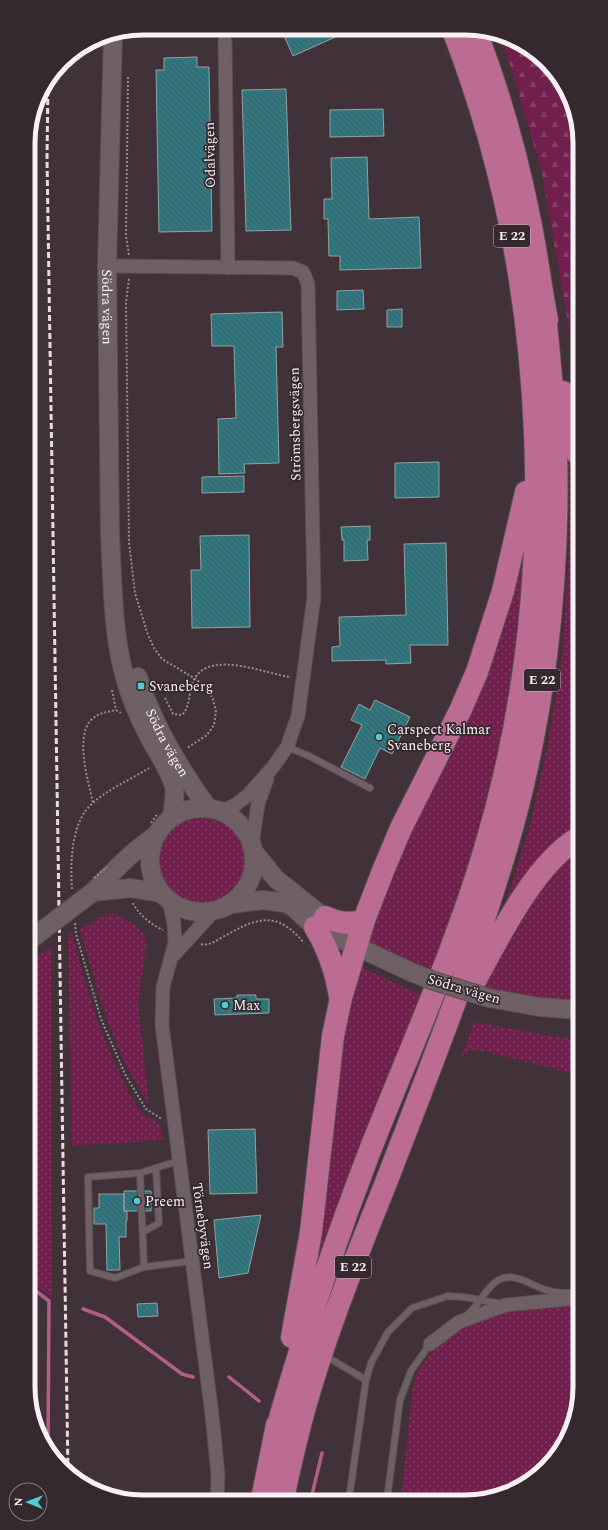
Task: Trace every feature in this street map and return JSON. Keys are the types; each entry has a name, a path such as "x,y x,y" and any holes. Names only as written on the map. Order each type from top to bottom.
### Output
{"highway":[{"name":"E 22","path":"263,1495 274,1439 302,1344 323,1281 369,1155 462,920 487,842 503,778 517,709 528,632 534,545 535,448 532,383 524,310 511,232 481,112 455,35"},
{"name":"E 22","path":"284,1495 294,1448 321,1353 441,1042 481,930 504,857 523,782 536,713 548,635 557,507 552,383 544,305 531,226 518,171 501,106 477,36"},
{"path":"544,305 573,436"},
{"path":"274,1439 312,1232 332,1043 341,998 364,920 401,828 460,711 477,672 503,591 535,448"},
{"path":"441,1042 519,903 562,850 573,842"},
{"path":"341,998 336,974 320,922 334,921 348,924 364,920"}],"main road":[{"name":"Södra vägen","path":"113,40 107,266 110,536 112,579 117,638 126,680 148,735 171,779 174,793 165,814"},
{"name":"Södra vägen","path":"112,579 131,654 151,712 180,766 215,810"},
{"path":"35,935 93,892 115,864 153,830 162,825 165,814 189,809 215,810 241,824 253,848 254,865 251,878 245,890 231,904 214,911 191,911 161,891 130,878 93,892"},
{"path":"153,830 149,858 161,891"},
{"name":"Södra vägen","path":"253,848 276,879 320,922"},
{"path":"93,892 131,888 161,891"},
{"name":"Södra vägen","path":"231,904 263,900 285,903 320,922 356,945 434,982 489,998 540,1007 573,1010"}],"street":[{"name":"Odalvägen","path":"225,41 228,268"},
{"name":"Strömsbergsvägen","path":"107,266 292,268 303,272 308,284 314,597 298,716 287,747 273,767 247,796 235,806 215,810"},
{"name":"Strömsbergsvägen","path":"253,848 258,804 273,767"},
{"name":"Törnebyvägen","path":"161,891 175,931 172,958 163,986 161,1013 178,1161 212,1415 218,1475 217,1495"},
{"name":"Törnebyvägen","path":"172,958 214,911"},
{"path":"430,1344 459,1322 506,1305 573,1299"}],"lane":[{"path":"287,747 309,756 370,788"},
{"path":"178,1161 140,1173 88,1177 90,1271 115,1278 144,1267 192,1262"},
{"path":"143,1232 159,1223 156,1168"},
{"path":"140,1173 144,1267"},
{"path":"459,1322 482,1300 492,1285 500,1279 510,1277 528,1281 549,1291 573,1293"},
{"path":"350,1495 366,1380 371,1363 388,1332 412,1308 448,1296 482,1300 506,1305"},
{"path":"388,1495 400,1400 411,1371 430,1344"},
{"path":"321,1353 366,1380"}],"path":[{"path":"128,70 126,236 129,250 129,284 126,302 129,544 135,593 148,635 154,648 162,659 206,687 214,699 216,712 214,725 207,735 186,748"},
{"path":"165,698 173,714 182,715 188,710 194,678 203,670 216,664 228,664 277,676 302,678"},
{"path":"112,690 116,710"},
{"path":"93,802 87,780 84,752 86,727 92,719 101,713 116,710 122,713"},
{"path":"71,879 72,850 76,829 93,802 150,768"},
{"path":"153,830 165,814"},
{"path":"131,888 133,903 138,910 159,929 165,931 175,931"},
{"path":"191,936 198,943 207,945 250,922 266,919 284,925 307,947"},
{"path":"76,934 101,1019 126,1076 146,1109 174,1126"}],"green space":[{"path":"501,41 525,53 536,62 551,77 559,89 565,101 569,115 573,143 573,351 541,169 507,55"},
{"path":"569,457 573,474 573,832 545,853 505,903 529,830 548,743 562,659 569,554"},
{"path":"522,548 527,548 512,681 500,744 469,868 432,974 376,948 369,941 368,922"},
{"path":"202,817 218,820 226,824 238,836 242,844 245,860 242,876 238,884 226,896 218,900 202,903 186,900 178,896 166,884 162,876 159,860 162,844 166,836 178,824 186,820"},
{"path":"573,854 573,1002 554,1001 484,988 508,938 550,876"},
{"path":"109,913 124,918 141,930 147,942 138,1003 149,1104 136,1084 115,1041 80,929"},
{"path":"72,932 81,969 105,1041 136,1105 145,1114 160,1124 163,1140 72,1146 68,936"},
{"path":"51,948 52,1298 35,1284 35,958"},
{"path":"361,967 423,996 305,1310 337,1055"},
{"path":"474,1022 562,1038 573,1037 573,1073 484,1051 471,1050 461,1058"},
{"path":"573,1303 573,1394 569,1415 562,1435 555,1447 536,1468 525,1477 507,1487 479,1494 401,1495 412,1393 416,1374 433,1350 461,1327 507,1308"}],"building":[{"path":"284,35 340,35 293,56"},
{"path":"197,57 197,67 209,67 212,231 159,232 156,70 164,70 164,58"},
{"path":"286,89 291,230 246,231 242,90"},
{"path":"383,109 384,136 330,137 330,110"},
{"path":"367,157 369,219 419,217 421,268 340,270 340,256 329,256 328,219 324,219 324,199 332,199 331,158"},
{"path":"363,290 364,309 337,310 337,291"},
{"path":"402,309 402,327 387,327 387,310"},
{"path":"282,312 283,347 276,347 279,463 244,464 245,473 219,474 218,419 236,418 234,346 212,346 211,314"},
{"path":"439,462 439,497 395,498 395,463"},
{"path":"244,476 244,492 202,493 202,477"},
{"path":"370,526 370,540 367,540 368,560 344,561 344,540 342,540 341,527"},
{"path":"249,535 250,627 192,628 191,570 201,570 200,536"},
{"path":"446,543 448,645 410,645 411,663 386,664 386,660 332,661 332,647 340,646 339,617 406,615 404,544"},
{"name":"Carspect Kalmar Svaneberg","path":"375,700 410,717 392,754 380,748 365,779 341,767 362,725 351,720 359,704 370,710"},
{"path":"237,995 256,995 256,999 269,999 269,1013 215,1015 214,999 237,998"},
{"path":"255,1129 257,1193 210,1194 208,1130"},
{"path":"124,1191 151,1191 151,1211 124,1211"},
{"path":"99,1194 124,1194 124,1211 127,1211 127,1221 126,1237 119,1237 120,1270 107,1270 106,1224 94,1224 94,1208 99,1208"},
{"path":"261,1215 248,1273 219,1278 214,1220"},
{"path":"157,1303 158,1316 138,1317 137,1304"}],"waterway":[{"path":"35,1290 49,1301 48,1439"},
{"path":"83,1309 105,1317 182,1374 193,1377"},
{"path":"229,1377 259,1401"},
{"path":"312,1495 322,1453"}],"railway":[{"path":"48,91 47,158 68,1464"}],"place":[{"name":"Svaneberg","path":"141,686"},
{"name":"Carspect Kalmar Svaneberg","path":"379,737"},
{"name":"Max","path":"225,1005"},
{"name":"Preem","path":"137,1201"}]}
